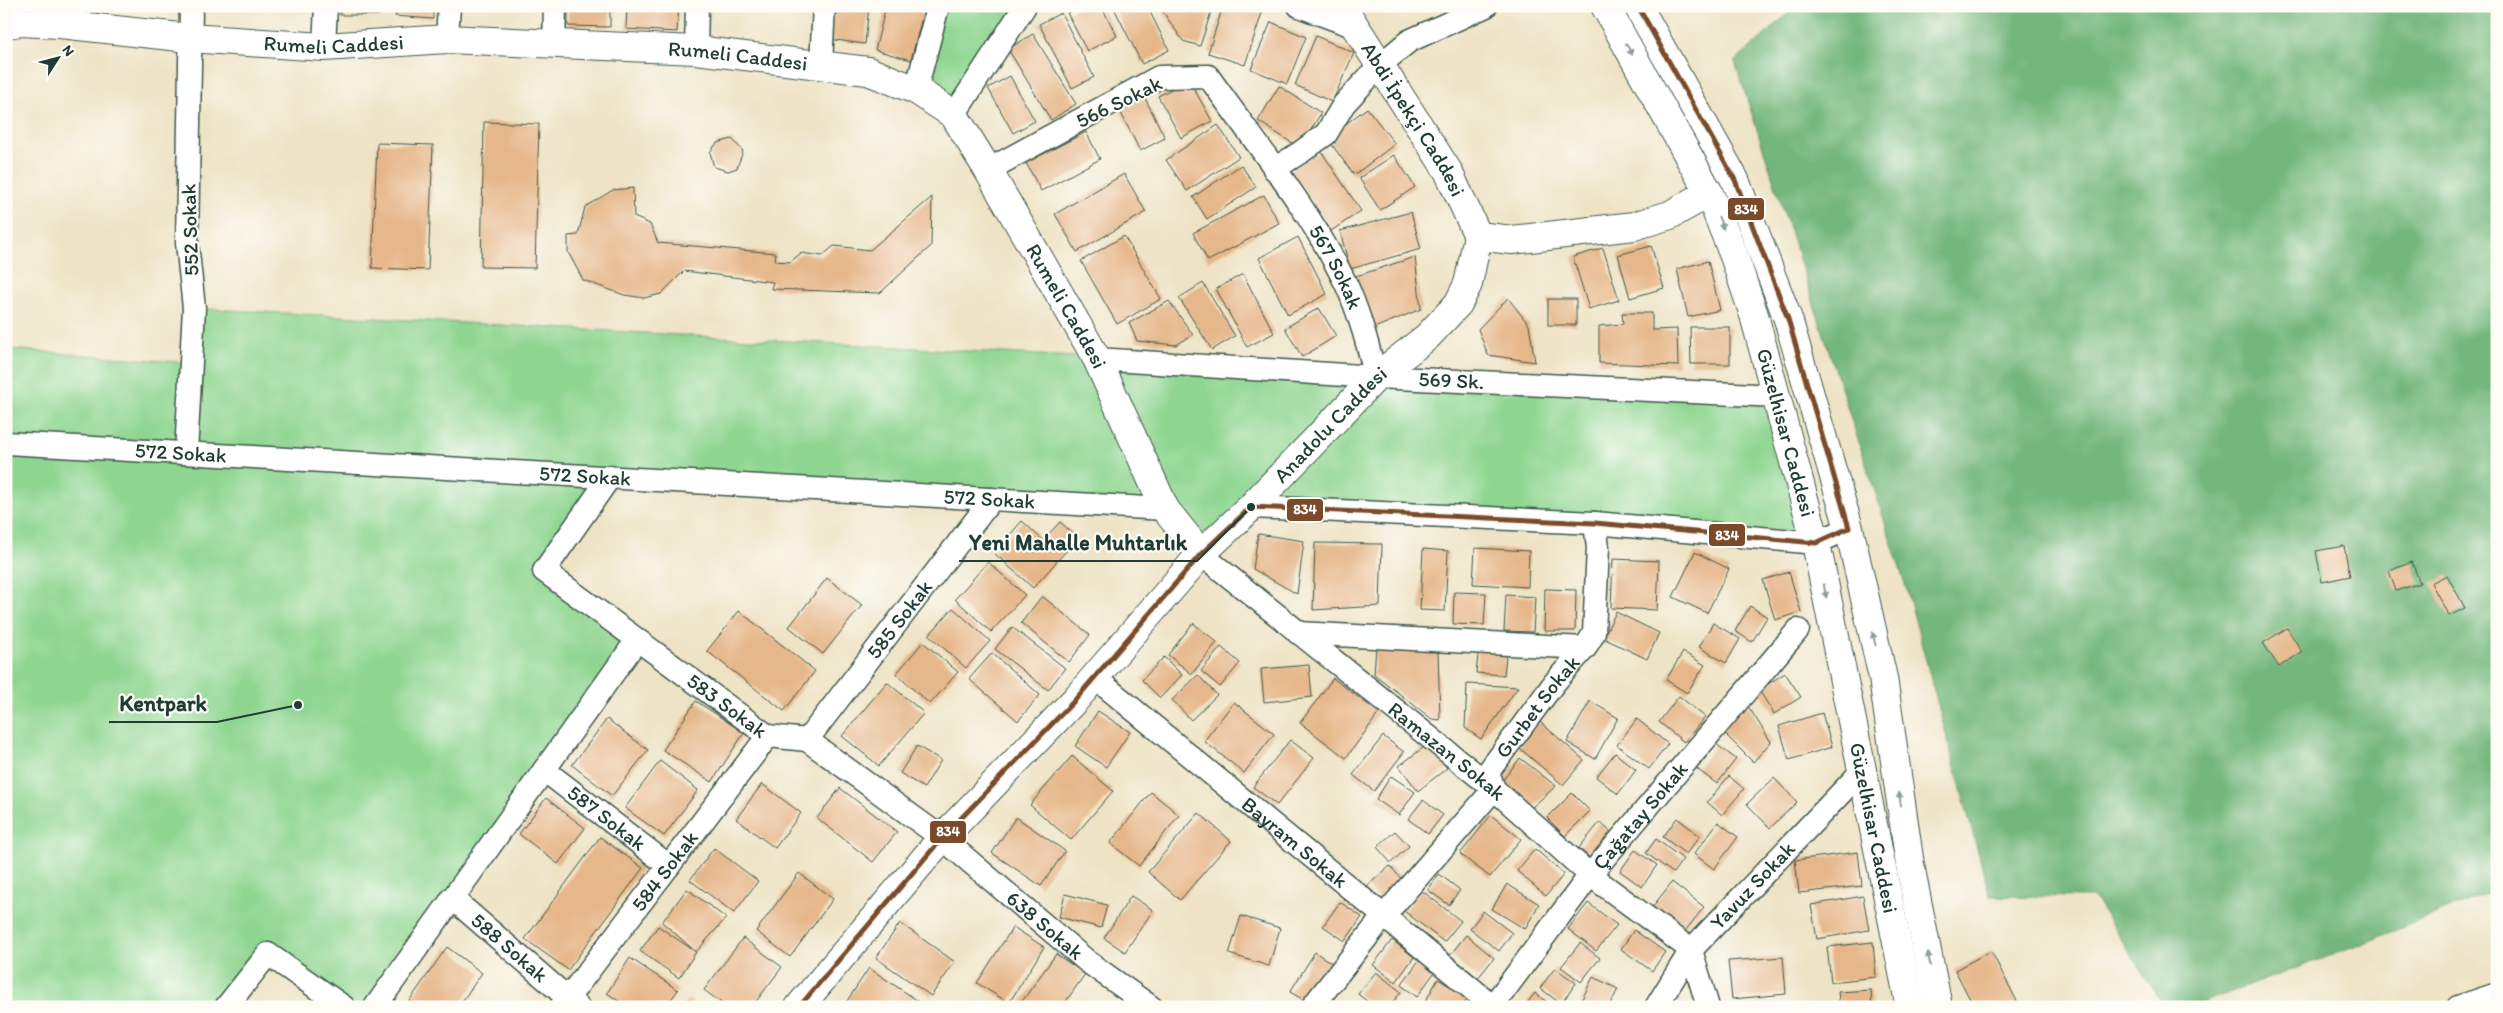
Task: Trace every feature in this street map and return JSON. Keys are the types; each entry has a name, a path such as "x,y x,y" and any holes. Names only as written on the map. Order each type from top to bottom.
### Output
{"street":[{"name":"552 Sokak","path":"186,453 194,308 187,243 191,6"},
{"path":"324,47 326,6"},
{"path":"448,39 449,6"},
{"path":"554,45 555,6"},
{"path":"696,50 697,6"},
{"path":"821,64 824,6"},
{"path":"916,90 938,6"},
{"path":"954,115 1025,6"},
{"path":"1299,6 1349,17"},
{"path":"1274,169 1302,152 1326,134 1344,104 1380,65 1409,41 1486,6"},
{"name":"Güzelhisar Caddesi","path":"1605,6 1709,194 1740,272 1777,396 1816,543 1910,1007"},
{"name":"Güzelhisar Caddesi","path":"1638,6 1735,180 1788,319 1849,528 1882,678 1910,865 1938,1007"},
{"name":"Rumeli Caddesi","path":"6,24 61,15 189,38 324,47 448,39 696,50 821,64 868,72 916,90 954,115 988,170 1097,360 1165,509 1201,554"},
{"name":"Abdi İpekçi Caddesi","path":"1349,17 1448,171 1478,236"},
{"name":"566 Sokak","path":"988,170 1159,77 1208,76 1274,169"},
{"name":"567 Sokak","path":"1274,169 1309,221 1347,286 1365,335 1376,377"},
{"path":"1478,236 1512,240 1634,226 1670,215 1709,194"},
{"name":"Anadolu Caddesi","path":"805,1005 942,838 1094,678 1201,554 1251,506 1376,377 1427,337 1458,304 1468,284 1478,236"},
{"name":"569 Sk.","path":"1097,360 1376,377 1777,396"},
{"name":"572 Sokak","path":"6,444 1165,509"},
{"name":"583 Sokak","path":"610,477 544,571 768,736 807,740"},
{"name":"585 Sokak","path":"807,740 992,499"},
{"path":"1251,506 1595,523 1816,543 1849,528"},
{"name":"Gurbet Sokak","path":"1312,1007 1382,917 1494,789 1488,772 1555,682 1585,648 1594,633 1598,548 1595,523"},
{"name":"Ramazan Sokak","path":"1201,554 1494,789 1590,875 1691,950"},
{"name":"Çağatay Sokak","path":"1493,1006 1590,875 1798,630"},
{"path":"1298,633 1585,648"},
{"path":"375,1007 637,640"},
{"name":"Bayram Sokak","path":"1094,678 1382,917 1493,1006"},
{"name":"584 Sokak","path":"569,1004 669,866 768,736"},
{"path":"807,740 942,838"},
{"name":"587 Sokak","path":"544,770 669,866"},
{"name":"Yavuz Sokak","path":"1656,1007 1691,950 1861,772"},
{"name":"638 Sokak","path":"942,838 1088,962 1151,1007"},
{"name":"588 Sokak","path":"452,898 569,1004"},
{"path":"1691,950 1708,1007"},
{"path":"226,1007 268,954 344,1007"},
{"path":"2458,1007 2497,994"}],"green space":[{"path":"938,6 1025,6 954,115 916,90"},
{"path":"1796,6 2497,6 2497,889 2357,946 2190,1007 2165,1007 2094,897 1990,896 1906,587 1735,62"},
{"path":"194,308 1777,396 1816,543 1252,507 1201,554 1164,509 610,477 544,571 637,640 375,1007 344,1007 268,954 226,1007 6,1007 6,349 191,363"}],"building":[{"path":"340,6 378,6 378,15 340,15"},
{"path":"396,6 433,6 433,19 395,16"},
{"path":"568,6 610,6 610,27 568,26"},
{"path":"627,6 679,6 677,32 626,29"},
{"path":"831,6 869,6 865,44 828,39"},
{"path":"886,6 925,6 911,60 875,50"},
{"path":"1081,6 1101,6 1117,36 1087,51 1067,13"},
{"path":"1113,6 1147,6 1169,50 1142,64"},
{"path":"1159,6 1213,6 1200,46 1183,41"},
{"path":"1223,6 1243,6 1262,13 1245,65 1208,53"},
{"path":"1061,13 1094,77 1072,88 1039,24"},
{"path":"1271,22 1306,37 1287,84 1251,69"},
{"path":"1033,34 1076,104 1051,120 1008,49"},
{"path":"1316,36 1354,53 1332,102 1295,85"},
{"path":"1010,76 1035,121 1013,133 988,88"},
{"path":"1189,80 1212,121 1181,138 1158,96"},
{"path":"1279,86 1321,113 1300,148 1258,121"},
{"path":"1145,98 1165,138 1140,151 1120,111"},
{"path":"1367,108 1395,144 1354,175 1327,138"},
{"path":"484,122 539,124 535,268 481,267"},
{"path":"1218,125 1239,157 1187,191 1166,160"},
{"path":"1086,132 1100,159 1041,191 1026,163"},
{"path":"732,139 743,151 737,168 728,171 714,167 710,152 717,143"},
{"path":"377,143 433,145 428,270 372,268"},
{"path":"1321,151 1361,211 1331,231 1291,170"},
{"path":"1394,155 1415,187 1380,210 1359,178"},
{"path":"1241,165 1256,187 1207,219 1193,197"},
{"path":"1124,174 1146,212 1077,252 1055,214"},
{"path":"633,188 634,217 650,224 658,243 776,253 775,261 790,262 801,253 822,256 834,246 870,250 932,197 931,246 880,293 771,289 773,282 684,271 661,294 644,298 624,295 583,280 568,252 568,236 578,235 585,207 613,190"},
{"path":"1264,195 1279,223 1208,261 1193,233"},
{"path":"1411,212 1421,249 1350,269 1340,231"},
{"path":"1124,236 1161,299 1117,324 1081,261"},
{"path":"1298,237 1327,294 1288,315 1259,258"},
{"path":"1651,246 1664,288 1630,298 1618,255"},
{"path":"1603,248 1619,300 1589,309 1573,257"},
{"path":"1415,257 1421,309 1374,328 1356,276"},
{"path":"1708,261 1720,310 1688,317 1677,269"},
{"path":"1243,274 1274,333 1247,347 1216,289"},
{"path":"1203,283 1235,336 1212,350 1179,298"},
{"path":"1508,298 1529,325 1535,362 1488,355 1478,329"},
{"path":"1548,299 1576,299 1576,325 1548,325"},
{"path":"1169,301 1193,335 1176,345 1137,341 1129,323"},
{"path":"1319,308 1336,336 1302,357 1285,328"},
{"path":"1622,313 1652,313 1652,330 1677,329 1678,366 1599,363 1599,326 1623,324"},
{"path":"1690,327 1730,327 1730,364 1691,364"},
{"path":"1022,521 1043,540 1060,522 1078,538 1033,588 994,553"},
{"path":"1258,534 1304,541 1297,594 1253,569"},
{"path":"1315,543 1382,544 1380,606 1313,610"},
{"path":"2344,546 2350,576 2322,582 2316,551"},
{"path":"1475,548 1529,551 1528,587 1473,584"},
{"path":"1423,549 1448,551 1445,611 1420,610"},
{"path":"1695,552 1729,569 1707,613 1673,597"},
{"path":"1613,559 1659,561 1657,610 1611,608"},
{"path":"988,562 1025,595 991,632 955,599"},
{"path":"2412,562 2420,583 2396,591 2389,571"},
{"path":"1789,572 1801,612 1775,620 1763,580"},
{"path":"2447,575 2465,608 2449,616 2431,583"},
{"path":"827,578 862,605 823,654 789,627"},
{"path":"1545,589 1576,590 1575,631 1544,631"},
{"path":"1454,592 1486,593 1484,625 1453,624"},
{"path":"1506,595 1535,597 1533,632 1504,631"},
{"path":"1042,596 1090,635 1069,662 1021,623"},
{"path":"1750,606 1767,617 1752,642 1735,631"},
{"path":"953,608 990,641 966,668 929,635"},
{"path":"739,611 815,671 784,711 707,651"},
{"path":"1616,612 1659,633 1647,659 1603,638"},
{"path":"1193,623 1217,642 1192,674 1168,655"},
{"path":"1713,623 1740,639 1726,663 1699,647"},
{"path":"1012,627 1065,668 1048,690 995,649"},
{"path":"2287,628 2302,652 2279,667 2263,643"},
{"path":"923,642 958,672 930,704 896,674"},
{"path":"1376,646 1438,650 1440,720 1432,719 1374,674"},
{"path":"1479,646 1507,647 1504,675 1476,673"},
{"path":"1221,647 1240,663 1220,687 1201,671"},
{"path":"1683,652 1705,665 1687,693 1666,680"},
{"path":"992,653 1040,695 1018,721 969,679"},
{"path":"1164,657 1182,675 1160,698 1142,680"},
{"path":"1309,665 1312,697 1264,702 1261,669"},
{"path":"1785,673 1801,697 1774,714 1759,690"},
{"path":"1198,675 1217,695 1191,720 1172,700"},
{"path":"1333,678 1379,713 1346,758 1300,723"},
{"path":"887,682 924,713 879,766 842,736"},
{"path":"1467,684 1518,687 1481,739 1465,728"},
{"path":"1679,696 1705,717 1684,742 1659,722"},
{"path":"696,701 744,733 712,782 663,750"},
{"path":"1590,701 1618,718 1595,759 1567,742"},
{"path":"1234,702 1274,734 1244,773 1204,741"},
{"path":"1746,703 1771,742 1753,762 1722,731"},
{"path":"1098,711 1130,732 1106,767 1075,746"},
{"path":"1822,713 1832,747 1789,760 1779,726"},
{"path":"607,719 648,750 612,796 572,765"},
{"path":"1637,719 1668,744 1649,769 1617,745"},
{"path":"1540,722 1584,760 1563,785 1518,747"},
{"path":"1383,736 1404,752 1374,791 1353,775"},
{"path":"1290,740 1314,758 1277,805 1253,787"},
{"path":"1428,744 1447,768 1418,791 1399,766"},
{"path":"1716,744 1736,759 1717,784 1697,769"},
{"path":"917,746 941,760 924,788 900,773"},
{"path":"1615,753 1636,770 1618,794 1596,777"},
{"path":"1072,756 1113,791 1071,840 1030,805"},
{"path":"1520,758 1556,786 1530,809 1499,785"},
{"path":"660,761 698,790 664,836 625,808"},
{"path":"1391,776 1415,792 1399,815 1376,799"},
{"path":"1729,776 1744,789 1722,815 1707,802"},
{"path":"1774,778 1797,802 1770,828 1747,804"},
{"path":"762,784 801,813 775,848 736,819"},
{"path":"840,788 897,832 873,862 817,818"},
{"path":"1151,792 1179,815 1139,866 1110,843"},
{"path":"1572,793 1590,811 1565,836 1547,818"},
{"path":"546,798 585,828 558,864 519,834"},
{"path":"1423,800 1443,815 1428,834 1408,819"},
{"path":"1199,813 1231,841 1180,900 1148,872"},
{"path":"1491,815 1521,839 1490,877 1460,854"},
{"path":"1016,817 1065,851 1041,886 992,853"},
{"path":"1677,818 1700,836 1686,854 1663,837"},
{"path":"1600,822 1617,838 1594,862 1579,848"},
{"path":"1718,822 1738,837 1714,869 1694,854"},
{"path":"1395,831 1409,846 1391,863 1377,847"},
{"path":"600,837 643,868 568,970 525,939"},
{"path":"1656,839 1683,859 1673,873 1646,853"},
{"path":"714,848 758,881 734,913 690,880"},
{"path":"1535,849 1564,874 1546,896 1517,871"},
{"path":"1635,850 1657,865 1642,887 1620,871"},
{"path":"1858,852 1862,886 1799,893 1795,860"},
{"path":"1390,866 1404,882 1382,902 1367,886"},
{"path":"799,873 833,899 790,957 756,931"},
{"path":"1439,874 1460,890 1449,905 1428,890"},
{"path":"1672,882 1704,907 1682,935 1650,910"},
{"path":"1507,884 1539,904 1525,929 1492,909"},
{"path":"687,889 726,918 696,952 662,922"},
{"path":"1421,890 1461,921 1444,942 1404,911"},
{"path":"1065,894 1107,905 1101,928 1059,917"},
{"path":"1131,896 1153,910 1125,952 1104,938"},
{"path":"1863,896 1869,930 1817,939 1811,905"},
{"path":"1340,902 1362,917 1345,941 1323,926"},
{"path":"1588,903 1617,925 1596,951 1568,929"},
{"path":"1483,911 1512,933 1499,951 1470,929"},
{"path":"1241,916 1280,928 1269,966 1229,954"},
{"path":"900,923 955,962 931,996 876,958"},
{"path":"658,926 696,952 679,978 640,951"},
{"path":"1013,927 1044,947 1009,1003 977,983"},
{"path":"1634,930 1665,952 1652,971 1621,949"},
{"path":"1466,935 1494,958 1478,978 1450,955"},
{"path":"743,938 782,967 752,1007 727,1007 704,990"},
{"path":"1392,940 1414,957 1396,982 1373,965"},
{"path":"1873,942 1876,977 1831,982 1827,947"},
{"path":"1580,943 1600,958 1581,982 1561,967"},
{"path":"447,947 482,973 458,1007 405,1007"},
{"path":"1991,951 2019,1005 2016,1007 1974,1007 1955,970"},
{"path":"1315,952 1333,964 1309,1003 1290,992"},
{"path":"1056,954 1085,974 1062,1007 1018,1007"},
{"path":"1783,957 1786,994 1732,999 1728,961"},
{"path":"630,958 678,990 666,1007 627,1007 607,993"},
{"path":"1420,959 1436,970 1417,997 1401,985"},
{"path":"869,968 927,1007 848,1007 845,1004"},
{"path":"1555,968 1576,983 1561,1004 1540,988"},
{"path":"1376,972 1401,992 1389,1007 1374,1007 1358,994"},
{"path":"1593,977 1618,989 1609,1007 1578,1007"},
{"path":"1438,979 1468,997 1463,1007 1434,1007 1425,1002"},
{"path":"1871,990 1872,1007 1840,1007 1838,992"},
{"path":"1535,993 1553,1007 1524,1007"},
{"path":"688,999 699,1007 682,1007"}],"transit line":[{"name":"834","path":"799,1007 942,838 1075,700 1201,554 1251,507 1595,523 1816,543 1849,528 1788,319 1735,180 1638,6"}],"place":[{"name":"Yeni Mahalle Muhtarlık","path":"1251,507"},
{"name":"Kentpark","path":"298,705"}]}
